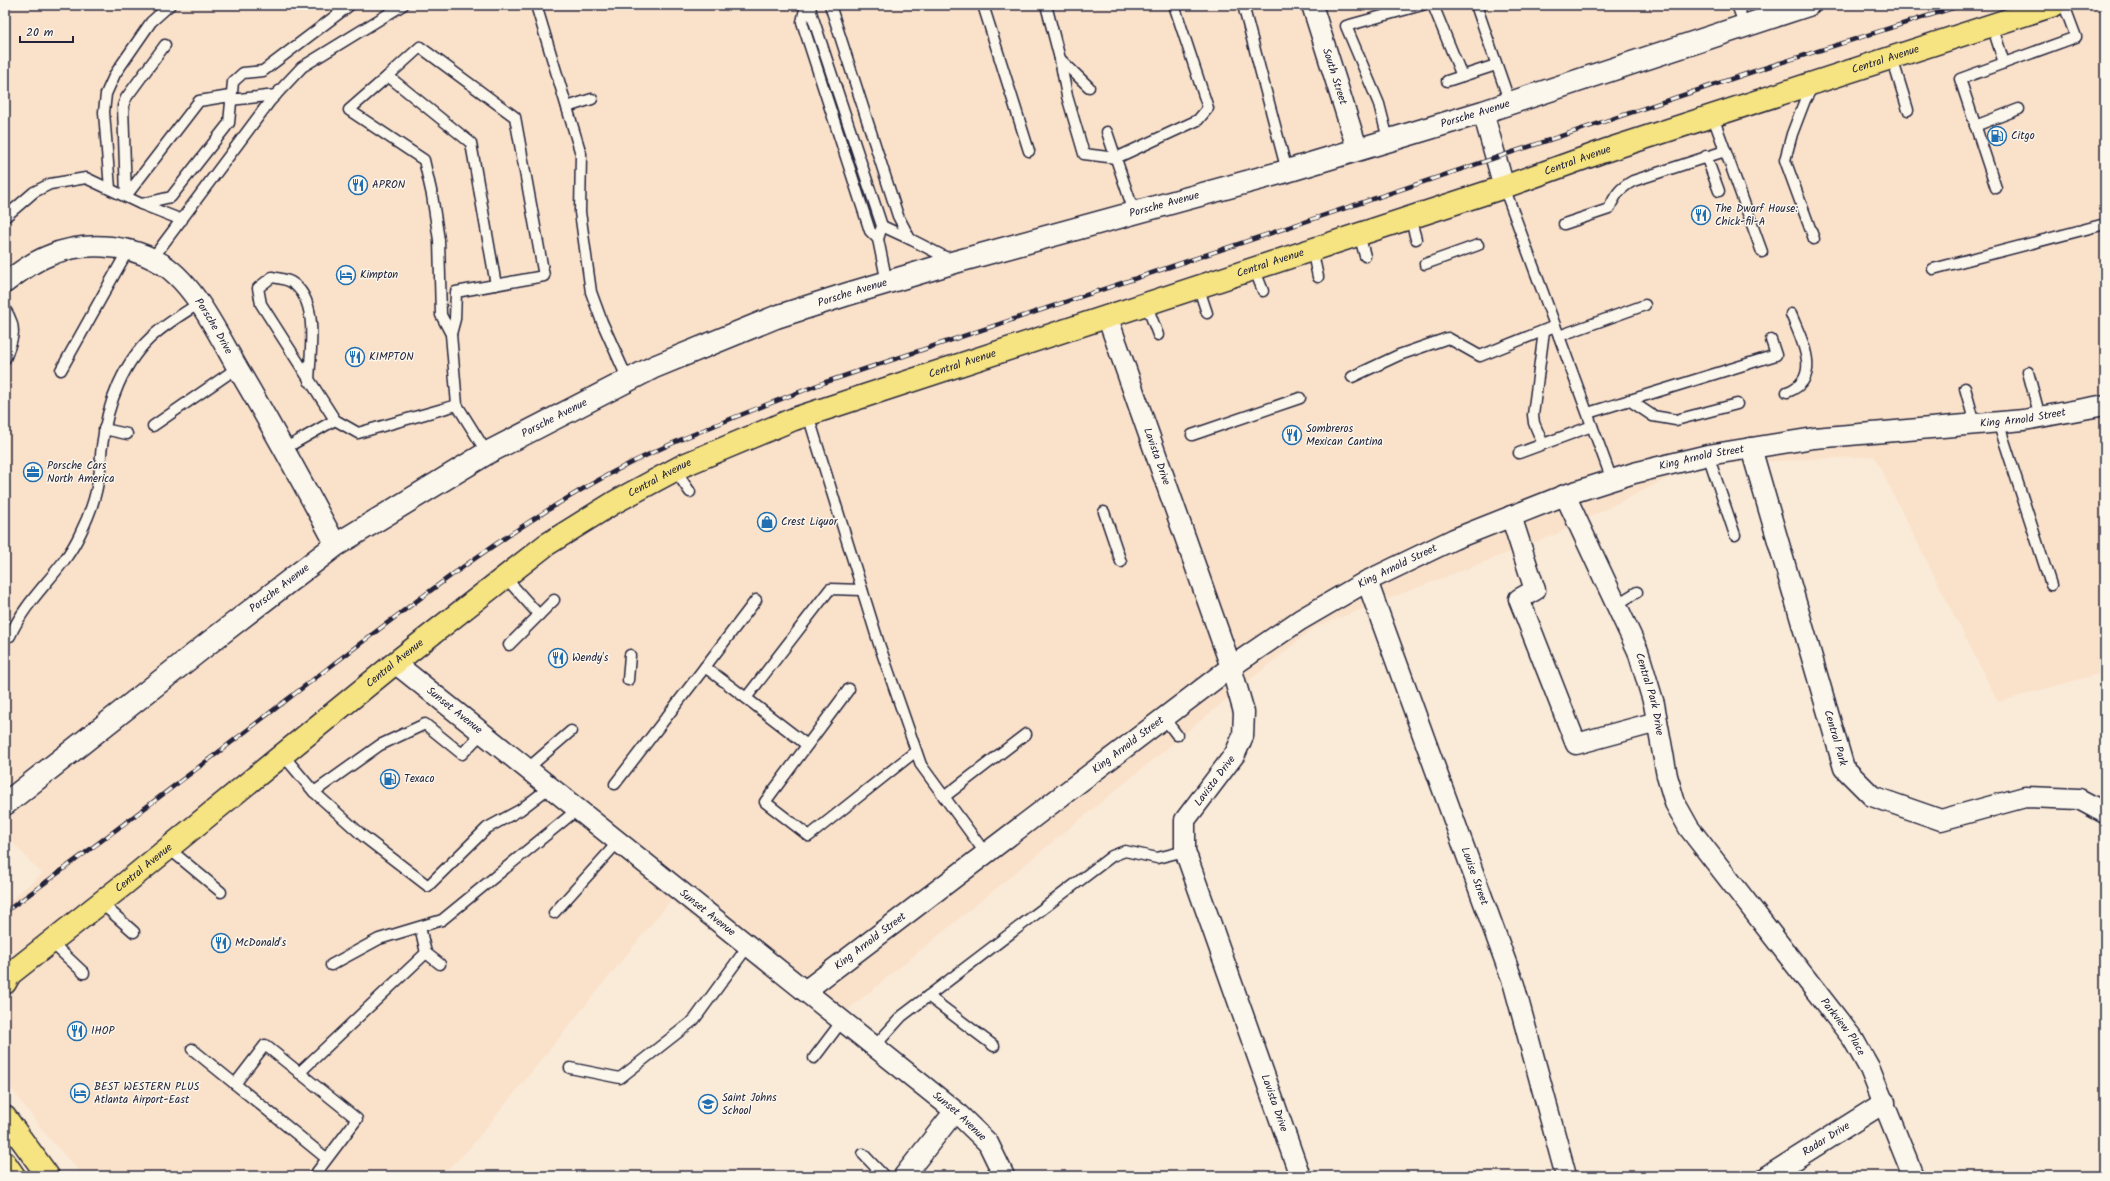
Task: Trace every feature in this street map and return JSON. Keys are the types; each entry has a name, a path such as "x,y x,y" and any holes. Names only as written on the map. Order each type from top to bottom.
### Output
{"main road":[{"name":"Central Avenue","path":"7,979 395,663 505,577 560,536 615,502 675,470 808,414 1504,187 1604,151 1713,117 2054,5"},
{"path":"5,1117 48,1176"},
{"path":"5,1163 14,1176"}],"street":[{"name":"South Street","path":"1312,5 1357,148"},
{"name":"Porsche Avenue","path":"5,804 210,642 336,545 487,453 654,367 776,317 955,262 1286,170 1484,112 1808,5"},
{"path":"1484,112 1504,187"},
{"name":"Porsche Drive","path":"5,283 27,267 50,255 100,246 128,250 152,259 178,277 198,304 237,368 284,449 336,545"},
{"name":"Lavista Drive","path":"1107,316 1231,667 1244,712 1243,736 1235,754 1211,776 1185,820 1184,851 1300,1176"},
{"name":"King Arnold Street","path":"805,991 1231,667 1300,620 1367,581 1454,538 1565,495 1612,480 1708,455 1814,438 2040,417 2105,405"},
{"name":"Central Park","path":"1751,448 1844,768 1872,796 1941,820 2025,797 2079,799 2105,813"},
{"name":"Central Park Drive","path":"1565,495 1638,651 1654,704 1667,776 1675,803 1696,837 1742,895"},
{"path":"1511,516 1535,590 1519,599 1576,744 1657,722"},
{"name":"Louise Street","path":"1367,581 1514,985 1566,1176"},
{"name":"Sunset Avenue","path":"395,663 955,1111 988,1143 1004,1176"},
{"name":"Parkview Place","path":"1742,895 1853,1039 1870,1069 1885,1102 1913,1176"},
{"name":"Radar Drive","path":"1768,1176 1885,1102"},
{"path":"904,1176 955,1111"}],"lane":[{"path":"110,189 104,112 106,94 115,74 151,22 170,5"},
{"path":"141,204 172,196 228,123 233,82 237,77 250,71 263,71 350,5"},
{"path":"152,259 276,95 302,67 403,5"},
{"path":"536,5 580,154 580,212 591,292 602,322 628,380"},
{"path":"806,5 802,22 870,231 878,239"},
{"path":"810,5 882,226 878,239 887,283"},
{"path":"830,5 898,216 910,239"},
{"path":"982,5 1029,151"},
{"path":"1046,5 1060,59 1066,96 1084,154 1116,158 1198,120 1208,108 1174,5"},
{"path":"1242,5 1286,170"},
{"path":"1388,139 1379,104 1346,26 1422,5"},
{"path":"1433,5 1462,76"},
{"path":"1476,5 1510,103"},
{"path":"1737,5 1745,26"},
{"path":"1996,188 1960,79 2076,37 2064,5"},
{"path":"1992,25 2004,63"},
{"path":"126,196 123,106 126,98 164,45"},
{"path":"439,293 456,292 544,276 515,117 420,47 349,110 424,160 432,195 439,240 439,293 440,315 451,334"},
{"path":"1892,58 1908,110"},
{"path":"1060,59 1089,87"},
{"path":"1447,81 1496,65"},
{"path":"388,76 471,143 496,285"},
{"path":"1814,239 1785,160 1792,134 1805,100 1815,83"},
{"path":"126,196 199,101 276,95"},
{"path":"566,107 592,99"},
{"path":"1975,126 2019,109"},
{"path":"1713,117 1762,252"},
{"path":"1107,132 1134,212"},
{"path":"1564,224 1609,209 1615,195 1622,187 1633,181 1706,156 1726,151"},
{"path":"1706,156 1719,191"},
{"path":"5,217 34,192 50,184 86,178 141,204 182,220"},
{"path":"1504,187 1612,480"},
{"path":"1410,217 1416,239"},
{"path":"1933,269 2105,224"},
{"path":"882,226 955,262"},
{"path":"1359,234 1365,256"},
{"path":"1424,264 1478,245"},
{"path":"1312,249 1318,277"},
{"path":"61,370 128,250"},
{"path":"1254,268 1263,291"},
{"path":"309,381 311,315 305,295 290,281 272,277 258,288 261,304 309,381 335,420 358,433 456,405"},
{"path":"1198,286 1207,313"},
{"path":"456,292 455,319 451,334 456,405 487,453"},
{"path":"1146,303 1158,335"},
{"path":"10,636 29,602 53,576 72,549 88,518 98,482 104,429 110,407 123,376 136,354 155,334 198,304"},
{"path":"1352,377 1399,356 1448,338 1480,356 1544,331 1557,331 1645,305"},
{"path":"5,309 11,319 14,334 5,359"},
{"path":"1787,392 1797,388 1806,379 1808,366 1803,345 1790,314"},
{"path":"1543,444 1534,422 1534,415 1544,331"},
{"path":"1588,413 1776,355 1771,340"},
{"path":"153,426 237,368"},
{"path":"2028,372 2040,417"},
{"path":"1965,388 1975,424"},
{"path":"1192,435 1300,398"},
{"path":"1629,400 1654,416 1676,420 1737,404"},
{"path":"808,414 862,590 921,765 986,854"},
{"path":"284,449 335,420"},
{"path":"1998,422 2051,585"},
{"path":"1519,453 1592,426"},
{"path":"104,429 127,434"},
{"path":"1708,455 1735,535"},
{"path":"675,470 690,492"},
{"path":"1104,512 1121,562"},
{"path":"505,577 539,615"},
{"path":"746,698 830,589 862,590"},
{"path":"1616,605 1636,592"},
{"path":"509,645 554,600"},
{"path":"615,784 756,600"},
{"path":"628,680 630,655"},
{"path":"705,667 807,745"},
{"path":"849,689 765,802 808,836 916,751"},
{"path":"1164,718 1178,735"},
{"path":"314,792 380,745 425,724 462,754 482,733"},
{"path":"527,769 571,730"},
{"path":"944,797 1026,734"},
{"path":"283,755 314,792 363,836 428,886 487,828 520,810 550,788"},
{"path":"331,965 379,939 442,920 578,810"},
{"path":"554,913 618,842"},
{"path":"168,848 221,892"},
{"path":"874,1047 902,1016 1112,856 1125,851 1157,858 1184,851"},
{"path":"101,903 134,932"},
{"path":"420,927 426,953 440,964"},
{"path":"51,942 84,973"},
{"path":"570,1068 620,1078 694,1020 748,946"},
{"path":"299,1073 426,953"},
{"path":"928,996 994,1046"},
{"path":"814,1058 842,1021"},
{"path":"235,1084 265,1045 357,1119 326,1158 314,1176"},
{"path":"192,1049 326,1158"},
{"path":"863,1154 884,1176"}],"shaded area":[{"path":"5,5 2105,5 2105,672 1998,702 1874,456 1694,465 1556,534 1315,627 829,1025 671,900 468,1150 440,1176 84,1176 47,1136 5,1080 5,905 42,874 5,834"}],"railway":[{"path":"5,912 127,822 467,564 503,539 577,492 640,458 718,424 823,383 1755,71 1962,5"}],"place":[{"name":"Citgo","path":"1997,136"},
{"name":"APRON","path":"358,185"},
{"name":"The Dwarf House: Chick-fil-A","path":"1701,215"},
{"name":"Kimpton","path":"346,275"},
{"name":"KIMPTON","path":"355,357"},
{"name":"Sombreros Mexican Cantina","path":"1292,435"},
{"name":"Porsche Cars North America","path":"33,472"},
{"name":"Crest Liquor","path":"767,522"},
{"name":"Wendy's","path":"558,658"},
{"name":"Texaco","path":"390,779"},
{"name":"McDonald's","path":"221,943"},
{"name":"IHOP","path":"77,1031"},
{"name":"BEST WESTERN PLUS Atlanta Airport-East","path":"80,1093"},
{"name":"Saint Johns School","path":"708,1104"}]}
